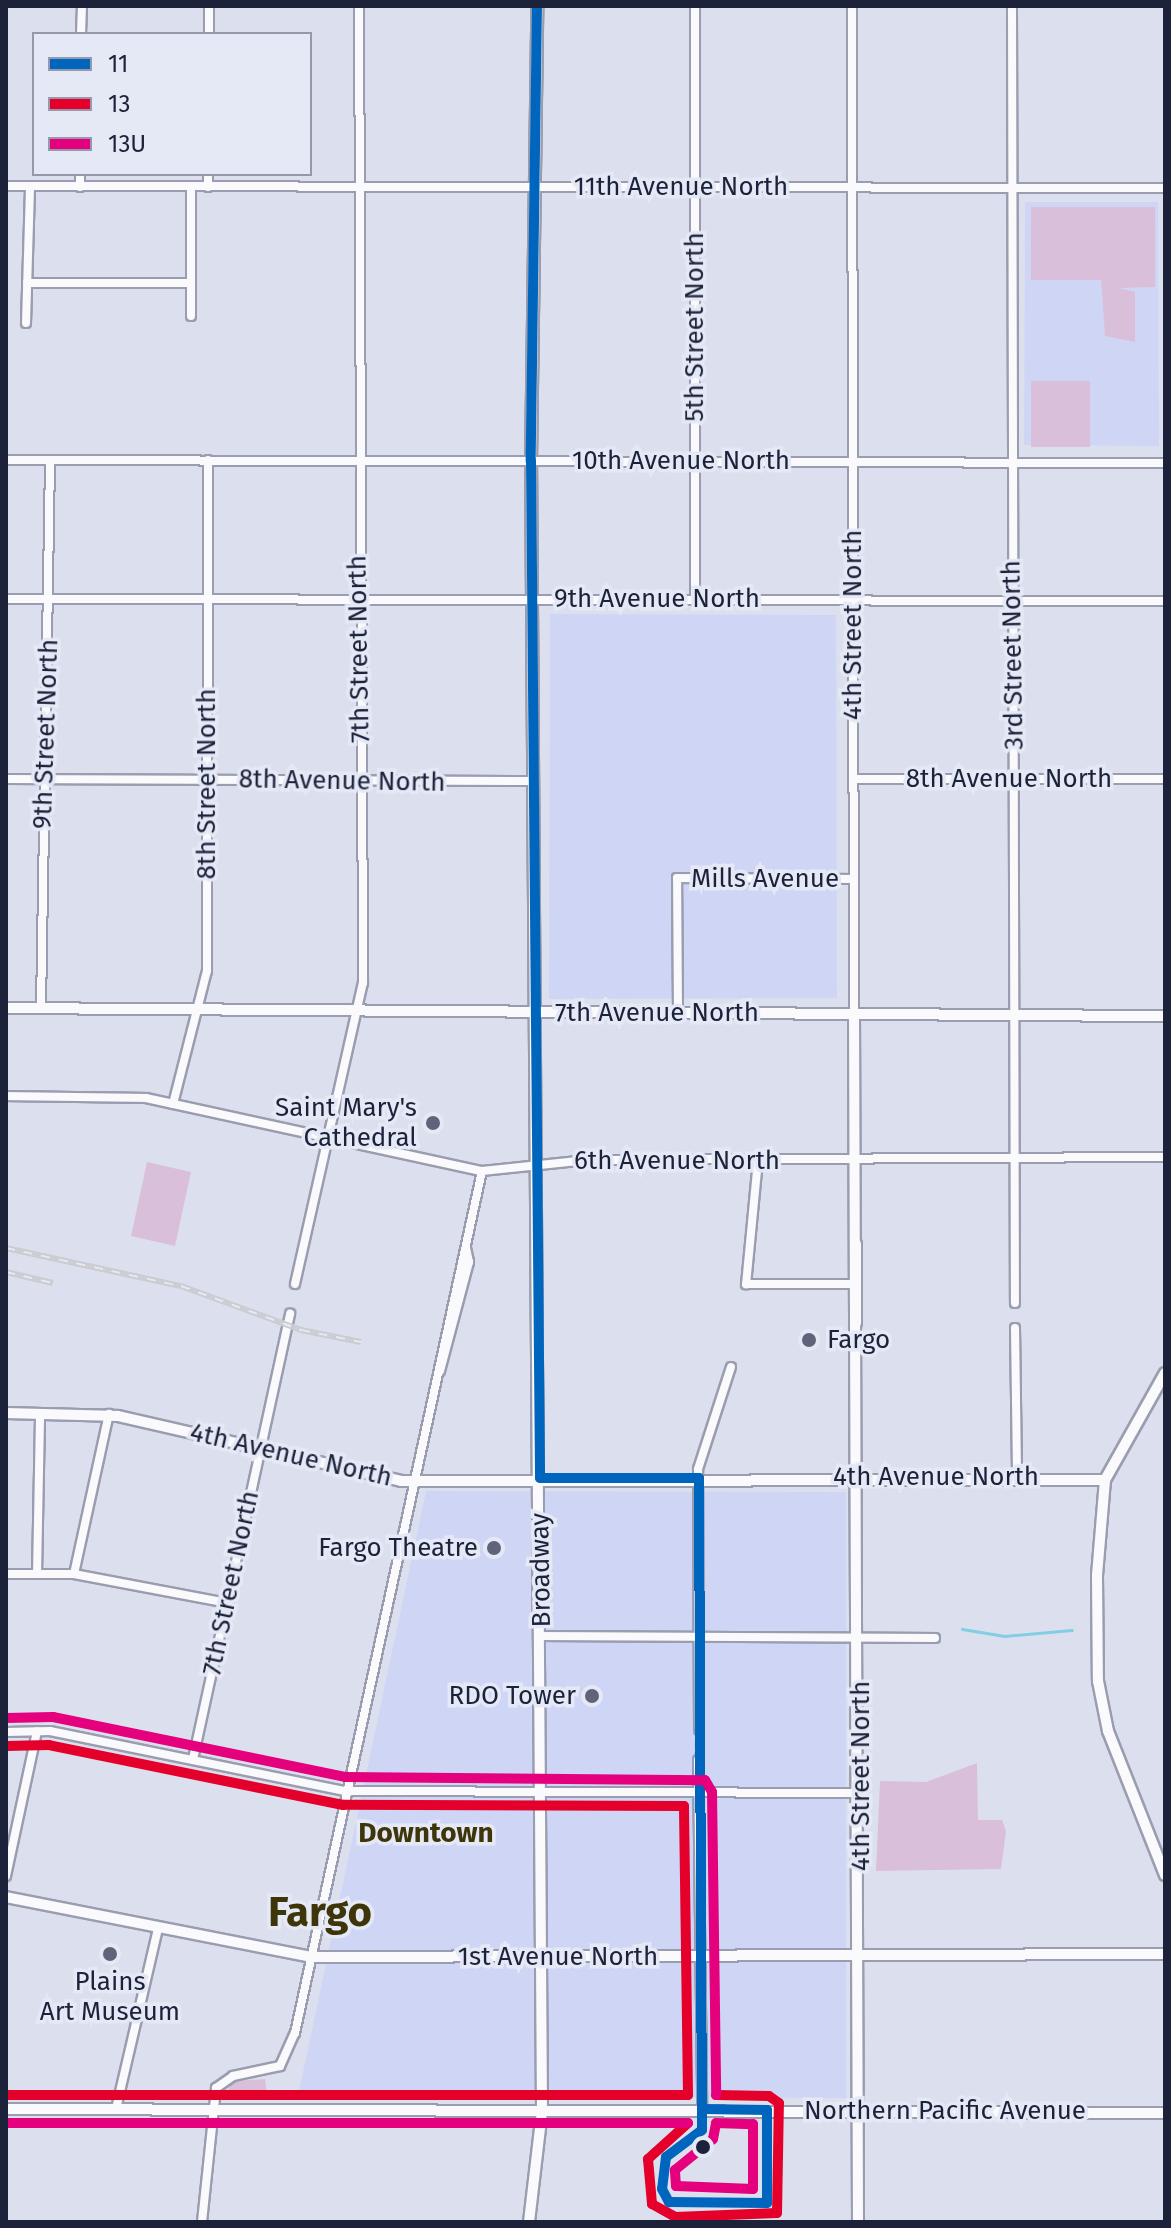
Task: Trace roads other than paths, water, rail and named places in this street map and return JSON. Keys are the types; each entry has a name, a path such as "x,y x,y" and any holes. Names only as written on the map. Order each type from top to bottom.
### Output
{"street":[{"path":"81,32 82,6"},
{"path":"209,6 209,32"},
{"name":"7th Street North","path":"295,1284 359,1010 359,6"},
{"name":"Broadway","path":"529,2222 542,2111 542,1636 531,461 537,6"},
{"name":"5th Street North","path":"695,6 695,600"},
{"name":"4th Street North","path":"852,6 854,1014 861,1637 861,2111 858,2222"},
{"name":"3rd Street North","path":"1012,6 1015,1303"},
{"path":"80,176 80,187"},
{"path":"208,176 208,187"},
{"name":"11th Avenue North","path":"6,186 1165,188"},
{"path":"26,323 30,186"},
{"path":"191,187 191,316"},
{"path":"27,283 190,283"},
{"name":"10th Avenue North","path":"6,460 1165,463"},
{"name":"9th Street North","path":"41,1009 51,599 50,460"},
{"name":"8th Street North","path":"173,1104 207,971 208,460"},
{"name":"9th Avenue North","path":"6,599 1165,601"},
{"name":"8th Avenue North","path":"6,779 534,781"},
{"name":"8th Avenue North","path":"853,779 1165,779"},
{"name":"Mills Avenue","path":"678,1012 677,878 854,879"},
{"name":"7th Avenue North","path":"6,1008 1165,1016"},
{"name":"6th Avenue North","path":"6,1096 173,1104 328,1143 482,1171 536,1164 1165,1157"},
{"path":"758,1160 746,1284 851,1284"},
{"path":"202,2222 211,2110 223,2082 269,2072 288,2059 344,1791 482,1171"},
{"name":"4th Street North","path":"856,1244 851,1284 858,1329"},
{"name":"7th Street North","path":"193,1759 290,1313"},
{"path":"1015,1328 1017,1476"},
{"path":"699,1730 699,1478 731,1367"},
{"path":"1165,1373 1105,1480 1098,1681 1108,1731 1165,1875"},
{"name":"4th Avenue North","path":"6,1413 109,1414 414,1481 859,1476 1017,1476 1105,1480"},
{"path":"37,1574 40,1414"},
{"path":"74,1574 109,1414"},
{"path":"6,1574 74,1574 228,1603"},
{"path":"542,1636 699,1634 935,1638"},
{"path":"6,1876 37,1731"},
{"path":"6,1732 37,1731 193,1759 344,1791 861,1793"},
{"path":"698,1760 702,2109"},
{"name":"1st Avenue North","path":"6,1897 311,1957 1165,1954"},
{"path":"116,2109 158,1929"},
{"name":"Northern Pacific Avenue","path":"6,2109 702,2109 1165,2113"}],"waterway":[{"path":"962,1629 1004,1636 1072,1630"}],"tunnel":[{"path":"698,1760 699,1730"}],"railway":[{"path":"6,1248 181,1286 301,1330 361,1342"},
{"path":"6,1272 53,1283"}],"place":[{"name":"Saint Mary's Cathedral","path":"433,1123"},
{"name":"Fargo","path":"809,1340"},
{"name":"Fargo Theatre","path":"494,1548"},
{"name":"RDO Tower","path":"592,1696"},
{"name":"Plains Art Museum","path":"110,1954"}],"district":[{"name":"Downtown","path":"426,1833"},
{"name":"Fargo","path":"320,1912"}]}
